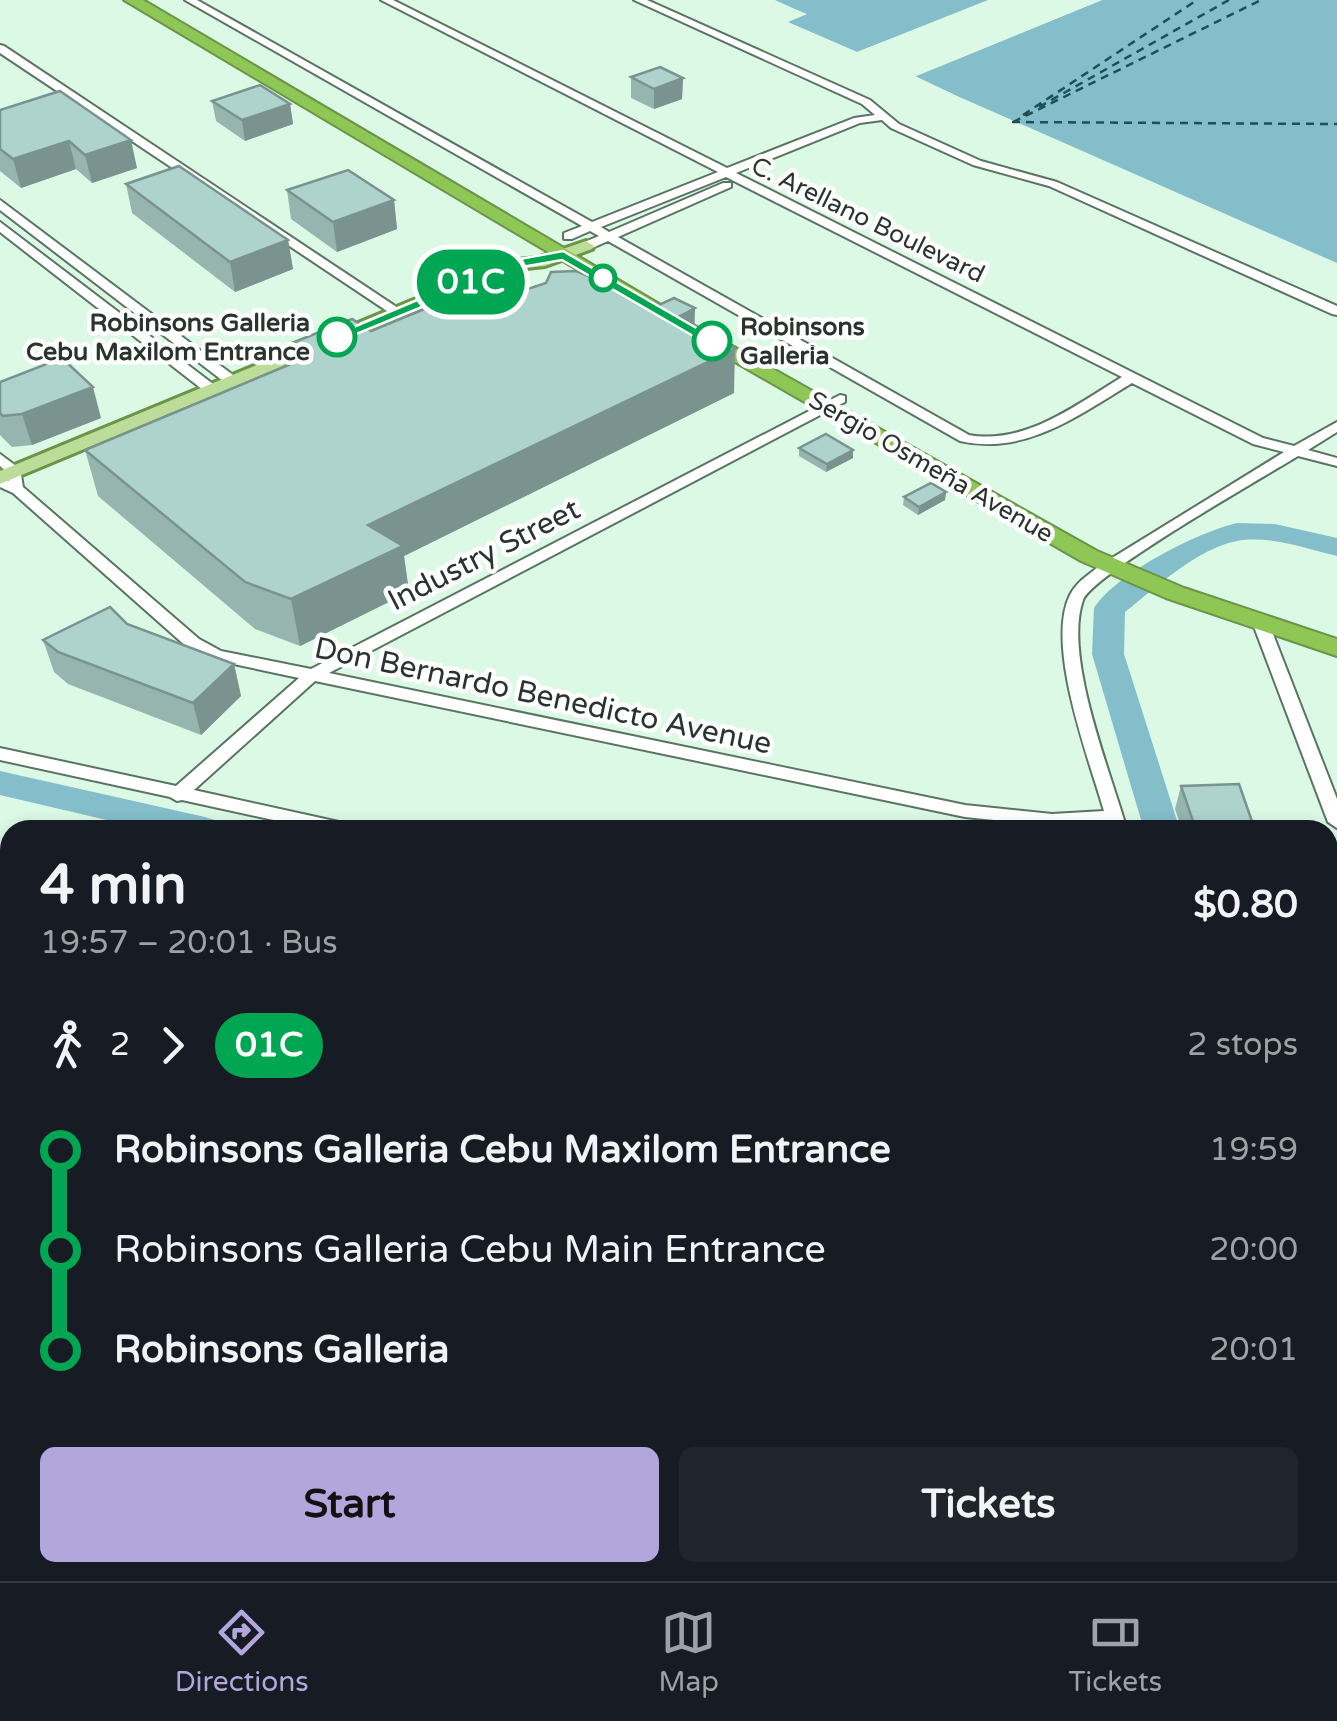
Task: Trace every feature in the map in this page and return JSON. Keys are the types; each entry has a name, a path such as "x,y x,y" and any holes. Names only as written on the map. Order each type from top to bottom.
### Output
{"highway":[{"name":"Sergio Osmeña Avenue","path":"132,0 833,402 1140,573 1261,624 1337,648"},
{"name":"Sergio Osmeña Avenue","path":"160,0 566,246 689,308 833,402"},
{"name":"Sergio Osmeña Avenue","path":"1140,573 1337,634"}],"main road":[{"path":"7,476 514,264 538,263 566,246"}],"street":[{"path":"190,0 594,226 813,354 976,442 1010,443 1132,377"},
{"name":"C. Arellano Boulevard","path":"386,0 1258,441 1337,462"},
{"path":"639,0 866,102 882,117 986,167 1053,184 1337,311"},
{"path":"0,48 398,312"},
{"path":"566,246 594,226 858,120 882,117"},
{"path":"566,246 610,236 873,127 882,117"},
{"path":"0,204 232,381"},
{"path":"0,226 212,390"},
{"path":"52,266 71,259"},
{"name":"Industry Street","path":"177,795 312,676 833,402"},
{"path":"1115,820 1074,666 1069,627 1077,595 1140,573 1294,452 1337,426"},
{"name":"Don Bernardo Benedicto Avenue","path":"7,476 193,643 216,655 964,811 1052,820"},
{"path":"1261,624 1336,816"},
{"path":"0,754 299,820"}],"water":[{"path":"775,0 988,0 857,52 786,22 806,14"},
{"path":"1102,0 1337,0 1337,263 914,77"}],"pier":[{"path":"770,0 807,14 788,22 857,52 993,0 990,5 857,57 783,26 782,18 794,14"},
{"path":"1089,0 1102,0 915,76 953,94 945,97 909,78 912,72"}],"building":[{"path":"660,67 683,78 654,89 631,77"},
{"path":"260,85 290,104 242,120 212,101"},
{"path":"60,91 131,140 85,155 69,141 13,159 0,149 0,110"},
{"path":"179,166 288,240 230,262 126,184"},
{"path":"348,170 394,200 333,222 287,190"},
{"path":"576,271 659,305 674,298 695,308 680,316 735,349 368,525 403,546 291,599 245,582 85,450 298,361 282,347 352,319 371,331 495,280 522,291 546,283 551,272"},
{"path":"62,358 93,387 22,414 0,413 0,382"},
{"path":"826,434 853,450 827,464 799,448"},
{"path":"931,483 946,492 919,507 904,497"},
{"path":"110,607 127,624 234,664 193,703 58,652 43,640"},
{"path":"1239,784 1252,820 1193,820 1181,786"}],"waterway":[{"path":"1159,820 1108,654 1110,608 1170,563 1222,536 1262,531 1337,547"},
{"path":"0,783 161,820"}],"ferry route":[{"path":"1023,115 1197,0"},
{"path":"1039,107 1229,0"},
{"path":"1013,122 1261,0"},
{"path":"1012,122 1337,124"}],"bus line":[{"name":"01C","path":"337,337 514,264 538,263 563,255 712,341"}],"place":[{"name":"Robinsons Galleria Cebu Maxilom Entrance","path":"337,337"},
{"name":"Robinsons Galleria","path":"712,341"}]}
